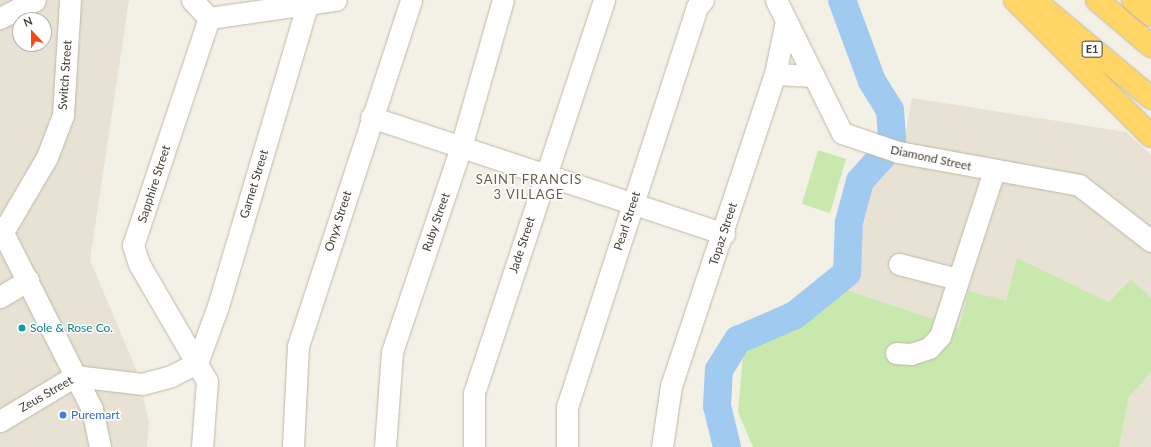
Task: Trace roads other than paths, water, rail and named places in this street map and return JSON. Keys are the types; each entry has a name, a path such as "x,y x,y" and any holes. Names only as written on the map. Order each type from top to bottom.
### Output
{"highway":[{"path":"1015,0 1151,136"},
{"name":"E1","path":"1034,0 1151,98"},
{"path":"1097,0 1151,46"},
{"path":"1133,0 1151,15"}],"street":[{"path":"0,18 35,0"},
{"path":"192,0 209,18 336,0"},
{"name":"Onyx Street","path":"292,447 298,346 411,0"},
{"name":"Ruby Street","path":"385,447 392,352 461,147 503,0"},
{"name":"Jade Street","path":"474,447 474,392 545,174 604,0"},
{"name":"Pearl Street","path":"567,447 567,407 697,6 703,0"},
{"name":"Diamond Street","path":"776,0 842,133 874,146 898,152 994,171 1079,185 1151,241"},
{"name":"Switch Street","path":"1,229 47,157 63,115 66,1"},
{"name":"Garnet Street","path":"197,363 218,306 308,3"},
{"name":"Sapphire Street","path":"197,363 139,264 134,245 209,18"},
{"name":"Topaz Street","path":"662,447 671,386 724,234 775,74 786,21"},
{"path":"775,74 814,76"},
{"path":"372,117 633,202 724,234"},
{"path":"896,352 910,354 929,348 940,336 994,171"},
{"path":"1,229 92,409 100,447"},
{"path":"900,264 958,279"},
{"path":"0,297 28,280"},
{"path":"197,363 207,381 202,447"},
{"name":"Zeus Street","path":"0,421 75,376 142,384 172,376 197,363"}],"waterway":[{"path":"727,447 717,406 719,370 738,340 795,315 847,273 849,222 860,181 881,158 892,138 890,110 872,81 842,0"}],"place":[{"name":"Sole & Rose Co.","path":"22,328"},
{"name":"Puremart","path":"63,415"}],"district":[{"name":"SAINT FRANCIS 3 VILLAGE","path":"529,188"}]}
